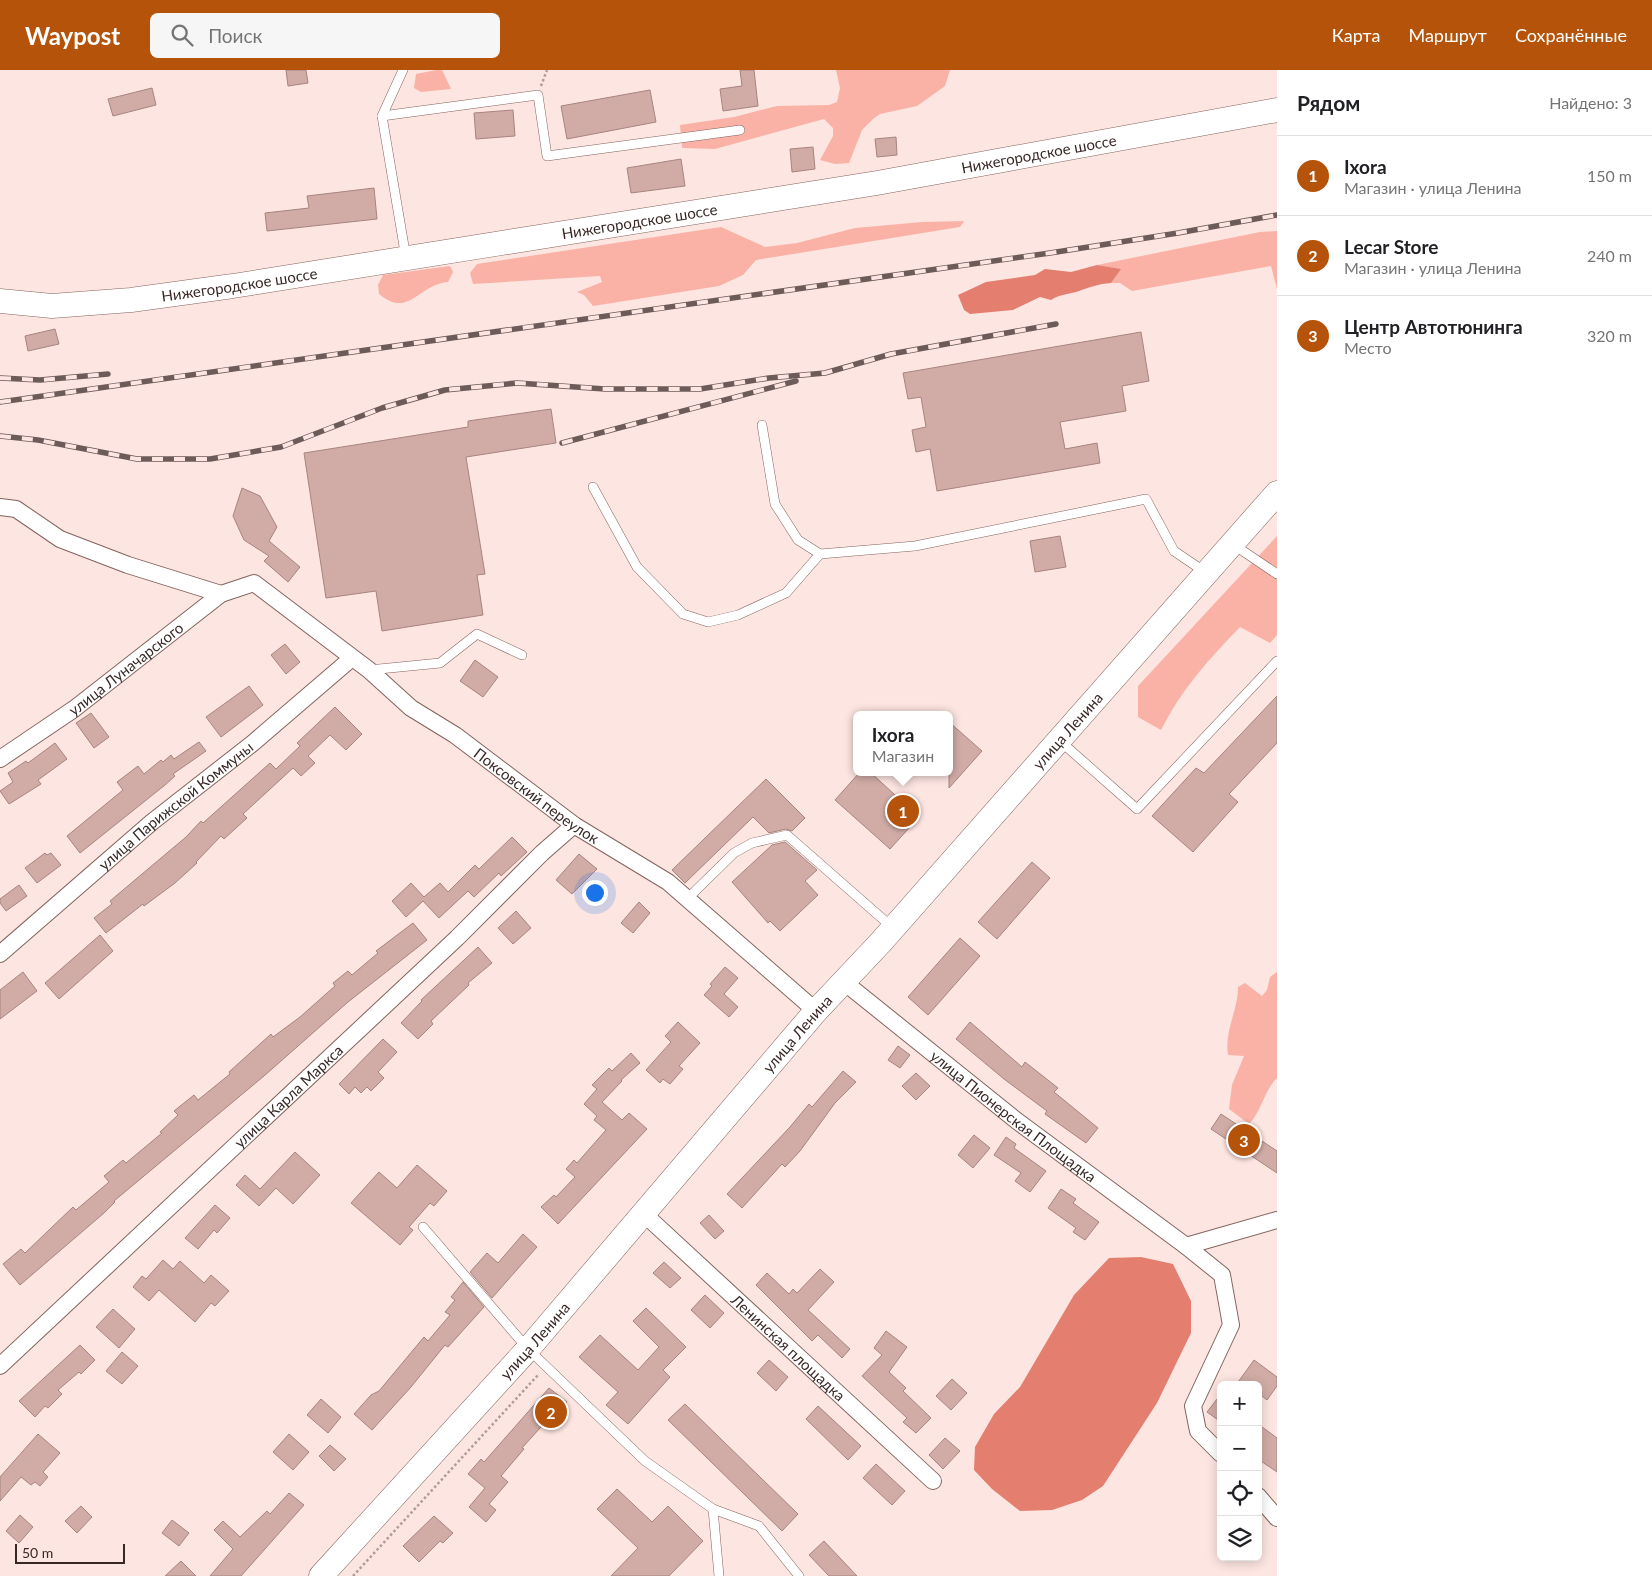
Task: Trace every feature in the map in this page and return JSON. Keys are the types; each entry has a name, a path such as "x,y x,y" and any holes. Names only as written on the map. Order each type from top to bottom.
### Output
{"main road":[{"name":"Нижегородское шоссе","path":"0,301 52,306 131,300 406,260 877,183 1277,110"},
{"name":"улица Ленина","path":"321,1576 528,1349 816,1012 893,928 1231,542 1277,493"}],"street":[{"path":"0,507 16,509 60,539 128,565 221,594"},
{"name":"улица Луначарского","path":"0,759 74,709 221,594 254,582"},
{"name":"Поксовский переулок","path":"254,582 369,670 411,708 455,735 574,825 668,882 816,1012"},
{"name":"улица Парижской Коммуны","path":"0,954 152,822 253,742 352,658"},
{"name":"улица Карла Маркса","path":"0,1366 457,938 542,853 574,825"},
{"name":"улица Пионерская Площадка","path":"844,982 1017,1121 1186,1246 1222,1275 1231,1324 1193,1406 1198,1431 1217,1450"},
{"name":"Ленинская площадка","path":"643,1213 933,1481"},
{"path":"1186,1246 1277,1220"},
{"path":"1262,1501 1277,1518"}],"lane":[{"path":"403,70 382,116 406,260"},
{"path":"382,116 538,94 547,156 740,130"},
{"path":"762,425 775,504 798,540 820,554 916,546 1146,499 1174,551 1205,572"},
{"path":"593,487 637,567 683,614 708,622 738,615 786,593 820,554"},
{"path":"1231,542 1277,574"},
{"path":"369,670 440,663 477,634 522,655"},
{"path":"1058,739 1137,809 1277,661"},
{"path":"688,898 734,853 752,843 787,835 893,928"},
{"path":"423,1227 528,1349 645,1462 713,1509 759,1526 799,1576"},
{"path":"713,1509 719,1576"}],"path":[{"path":"538,94 547,70"},
{"path":"353,1576 546,1366"}],"shaded area":[{"path":"442,70 451,89 421,92 414,88 416,74"},
{"path":"836,70 950,70 945,86 917,106 880,114 873,119 862,130 849,163 835,164 820,160 833,136 833,128 824,119 715,149 682,148 680,125 734,117 777,106 829,105 837,102 840,88"},
{"path":"964,221 960,227 756,260 743,275 719,286 593,306 584,295 577,292 602,282 600,276 473,284 470,273 477,264 721,227 765,247 797,243 855,228 922,222"},
{"path":"1277,231 1277,289 1271,266 1132,291 1120,283 1111,283 1120,269 1097,265 1260,232"},
{"path":"1097,265 1121,269 1111,283 1058,296 1051,300 1040,297 1013,310 970,314 964,310 958,295 986,282 1035,275 1045,269 1071,272"},
{"path":"450,266 453,272 448,282 437,284 406,302 389,301 379,294 378,285 383,275"},
{"path":"1277,536 1277,635 1270,643 1240,627 1196,676 1177,702 1161,730 1138,717 1138,686"},
{"path":"1277,972 1277,1078 1249,1124 1229,1109 1232,1085 1244,1056 1228,1055 1229,1029 1236,1004 1238,987 1245,983 1262,996 1267,990 1270,977"},
{"path":"1141,1257 1173,1264 1191,1301 1191,1333 1157,1403 1103,1486 1082,1500 1052,1510 1020,1511 992,1489 974,1470 975,1447 994,1414 1020,1387 1074,1295 1109,1258"}],"building":[{"path":"286,70 306,70 308,83 288,86"},
{"path":"740,70 754,70 758,106 723,111 720,89 742,86"},
{"path":"152,88 156,105 113,116 108,99"},
{"path":"650,90 656,122 567,139 561,106"},
{"path":"513,110 515,136 476,139 474,113"},
{"path":"896,137 897,155 877,157 875,139"},
{"path":"813,147 815,169 792,172 790,149"},
{"path":"681,159 685,186 631,193 627,168"},
{"path":"374,188 377,219 267,231 265,213 309,208 307,196"},
{"path":"55,329 59,344 28,351 25,336"},
{"path":"1141,332 1149,381 1122,386 1126,411 1060,422 1065,449 1097,443 1100,463 937,491 930,449 916,452 912,430 926,427 921,397 908,399 903,373"},
{"path":"551,409 556,443 466,457 485,574 477,575 483,615 382,631 376,591 326,598 304,453 468,427 468,421"},
{"path":"242,488 260,496 277,527 269,541 300,567 288,582 264,561 269,556 244,540 233,516"},
{"path":"1060,536 1066,567 1035,572 1030,541"},
{"path":"285,644 300,662 286,674 271,655"},
{"path":"475,660 498,677 483,697 460,681"},
{"path":"249,686 263,705 221,737 206,717"},
{"path":"1277,696 1277,743 1229,794 1238,802 1193,852 1152,816 1196,768 1204,773"},
{"path":"335,707 362,734 346,750 330,735 308,756 315,763 301,776 293,768 243,814 247,818 224,839 221,836 197,863 175,883 144,906 143,904 106,933 94,918 112,904 110,901 186,837 201,821 203,823 270,763 276,769 300,746 297,743"},
{"path":"91,713 109,737 94,748 76,723"},
{"path":"953,726 982,751 949,788 949,776 953,776"},
{"path":"199,742 206,751 173,774 175,776 165,785 80,853 67,836 123,790 117,782 138,766 144,774 161,760 163,762 171,755 174,759"},
{"path":"55,743 67,759 38,780 41,784 9,804 0,791 13,782 8,773 26,761 28,763"},
{"path":"856,776 874,776 919,817 890,849 835,800"},
{"path":"766,779 805,818 792,831 786,829 769,833 753,817 685,883 672,870"},
{"path":"512,837 527,852 501,876 499,873 474,897 468,891 439,918 423,901 406,917 392,901 411,883 424,897 440,883 448,892 475,865 479,869"},
{"path":"785,842 817,870 805,881 818,895 780,931 770,921 768,923 732,882 772,845"},
{"path":"45,853 47,855 51,853 61,865 37,883 25,868"},
{"path":"579,854 597,869 572,894 556,880"},
{"path":"1032,862 1050,878 997,939 978,922"},
{"path":"19,885 27,896 6,911 0,903 0,899"},
{"path":"639,902 650,913 633,933 621,923"},
{"path":"516,911 531,928 513,944 498,928"},
{"path":"413,923 427,940 348,1002 264,1076 114,1201 104,1213 20,1285 3,1264 21,1249 25,1253 73,1207 76,1210 109,1182 104,1176 123,1160 126,1163 162,1133 160,1132 178,1115 174,1111 194,1095 198,1100 230,1074 229,1072 271,1034 273,1037 300,1017 335,986 333,983 348,971 352,975 378,953 376,951"},
{"path":"100,935 113,951 59,999 45,983"},
{"path":"960,938 980,956 928,1015 908,997"},
{"path":"478,947 492,963 468,983 469,985 431,1021 433,1024 418,1039 401,1023 421,1000"},
{"path":"725,967 738,978 724,994 738,1007 729,1017 704,995 712,986 710,984"},
{"path":"23,972 37,991 0,1019 0,990"},
{"path":"678,1022 700,1043 679,1066 683,1069 670,1084 663,1079 660,1083 646,1070 671,1042 665,1036"},
{"path":"970,1022 1022,1067 1025,1062 1058,1088 1054,1092 1098,1128 1086,1143 1045,1114 1047,1111 1004,1079 956,1039"},
{"path":"383,1039 397,1052 378,1072 384,1078 371,1091 367,1087 361,1093 355,1087 349,1094 339,1084"},
{"path":"898,1046 910,1055 900,1068 888,1060"},
{"path":"631,1053 640,1063 621,1080 602,1102 622,1120 629,1113 647,1129 558,1224 541,1207 554,1195 556,1197 575,1177 566,1169 574,1160 577,1163 606,1130 594,1120 597,1116 584,1104 597,1089 592,1085 609,1068 612,1071"},
{"path":"843,1071 856,1082 835,1103 800,1151 785,1167 782,1164 742,1208 727,1194 809,1104 812,1107"},
{"path":"916,1073 930,1086 916,1100 902,1086"},
{"path":"1221,1114 1277,1151 1277,1173 1211,1129"},
{"path":"974,1135 990,1148 973,1168 958,1155"},
{"path":"1006,1137 1016,1144 1014,1148 1046,1171 1030,1192 1015,1181 1021,1173 994,1155"},
{"path":"295,1152 320,1175 293,1204 276,1188 259,1206 236,1185 245,1175 260,1189"},
{"path":"417,1165 447,1191 434,1206 430,1203 409,1227 413,1230 400,1245 351,1203 379,1172 397,1188"},
{"path":"1061,1189 1076,1199 1073,1203 1099,1222 1085,1240 1073,1232 1076,1228 1048,1208"},
{"path":"215,1205 230,1218 217,1233 214,1230 198,1249 185,1238"},
{"path":"709,1215 724,1231 715,1239 700,1223"},
{"path":"523,1234 537,1247 492,1298 470,1272 487,1253 498,1263"},
{"path":"163,1260 173,1269 180,1261 204,1283 211,1275 229,1291 215,1306 211,1303 195,1322 159,1290 149,1301 133,1287 142,1276 146,1279"},
{"path":"664,1262 681,1278 670,1288 653,1273"},
{"path":"820,1269 834,1282 808,1310 850,1349 842,1358 818,1335 812,1341 756,1285 767,1273 789,1294 793,1289 797,1293"},
{"path":"463,1282 484,1307 448,1347 445,1345 411,1387 372,1430 354,1414 371,1395 379,1391 424,1337 428,1341 450,1315 445,1312 455,1300 451,1297"},
{"path":"705,1295 724,1313 710,1328 691,1310"},
{"path":"646,1308 686,1347 663,1370 670,1377 628,1424 606,1405 618,1392 579,1357 600,1335 638,1370 659,1347 633,1321"},
{"path":"113,1309 135,1329 119,1348 96,1327"},
{"path":"886,1331 907,1347 889,1372 906,1388 903,1391 931,1418 916,1433 903,1422 907,1418 862,1376 882,1355 874,1348"},
{"path":"80,1345 95,1360 81,1374 79,1372 58,1390 62,1394 48,1408 45,1406 35,1417 19,1401"},
{"path":"122,1352 138,1366 122,1384 106,1371"},
{"path":"769,1360 788,1377 776,1391 757,1373"},
{"path":"1254,1360 1277,1377 1277,1386 1267,1400 1262,1396 1262,1381 1239,1381"},
{"path":"952,1379 967,1393 951,1410 936,1396"},
{"path":"549,1388 567,1402 553,1419 550,1417 522,1448 524,1449 501,1476 508,1482 489,1504 496,1510 486,1522 469,1507 485,1488 468,1474 481,1459 484,1462"},
{"path":"321,1399 341,1417 328,1433 307,1415"},
{"path":"1217,1399 1217,1419 1207,1412"},
{"path":"685,1404 798,1514 782,1531 668,1420"},
{"path":"818,1406 861,1446 848,1460 806,1419"},
{"path":"1262,1427 1277,1438 1277,1472 1262,1462"},
{"path":"38,1434 60,1453 43,1472 48,1477 40,1486 35,1482 31,1485 21,1477 0,1501 0,1477"},
{"path":"289,1434 309,1452 293,1470 273,1452"},
{"path":"945,1438 960,1451 943,1469 929,1455"},
{"path":"330,1445 346,1459 334,1471 319,1456"},
{"path":"876,1464 905,1491 892,1505 863,1478"},
{"path":"617,1489 652,1522 668,1506 703,1541 669,1576 611,1576 638,1548 597,1509"},
{"path":"289,1493 304,1505 241,1576 210,1576 233,1549 214,1530 223,1521 240,1537 267,1511 270,1514"},
{"path":"81,1506 92,1517 77,1533 65,1521"},
{"path":"20,1515 33,1527 19,1543 6,1531"},
{"path":"434,1516 453,1533 443,1543 440,1541 419,1562 403,1546"},
{"path":"172,1520 189,1533 179,1546 162,1533"},
{"path":"824,1541 857,1576 829,1576 809,1555"},
{"path":"181,1561 196,1576 165,1576"}],"railway":[{"path":"0,402 1050,253 1277,215"},
{"path":"0,436 38,440 137,459 210,459 281,447 382,408 445,390 517,383 605,389 700,389 769,378 825,373 891,354 1056,324"},
{"path":"0,378 40,380 108,374"},
{"path":"562,443 796,381"}],"place":[{"name":"Ixora","path":"903,811"},
{"name":"Центр Автотюнинга","path":"1244,1140"},
{"name":"Lecar Store","path":"551,1412"}]}
